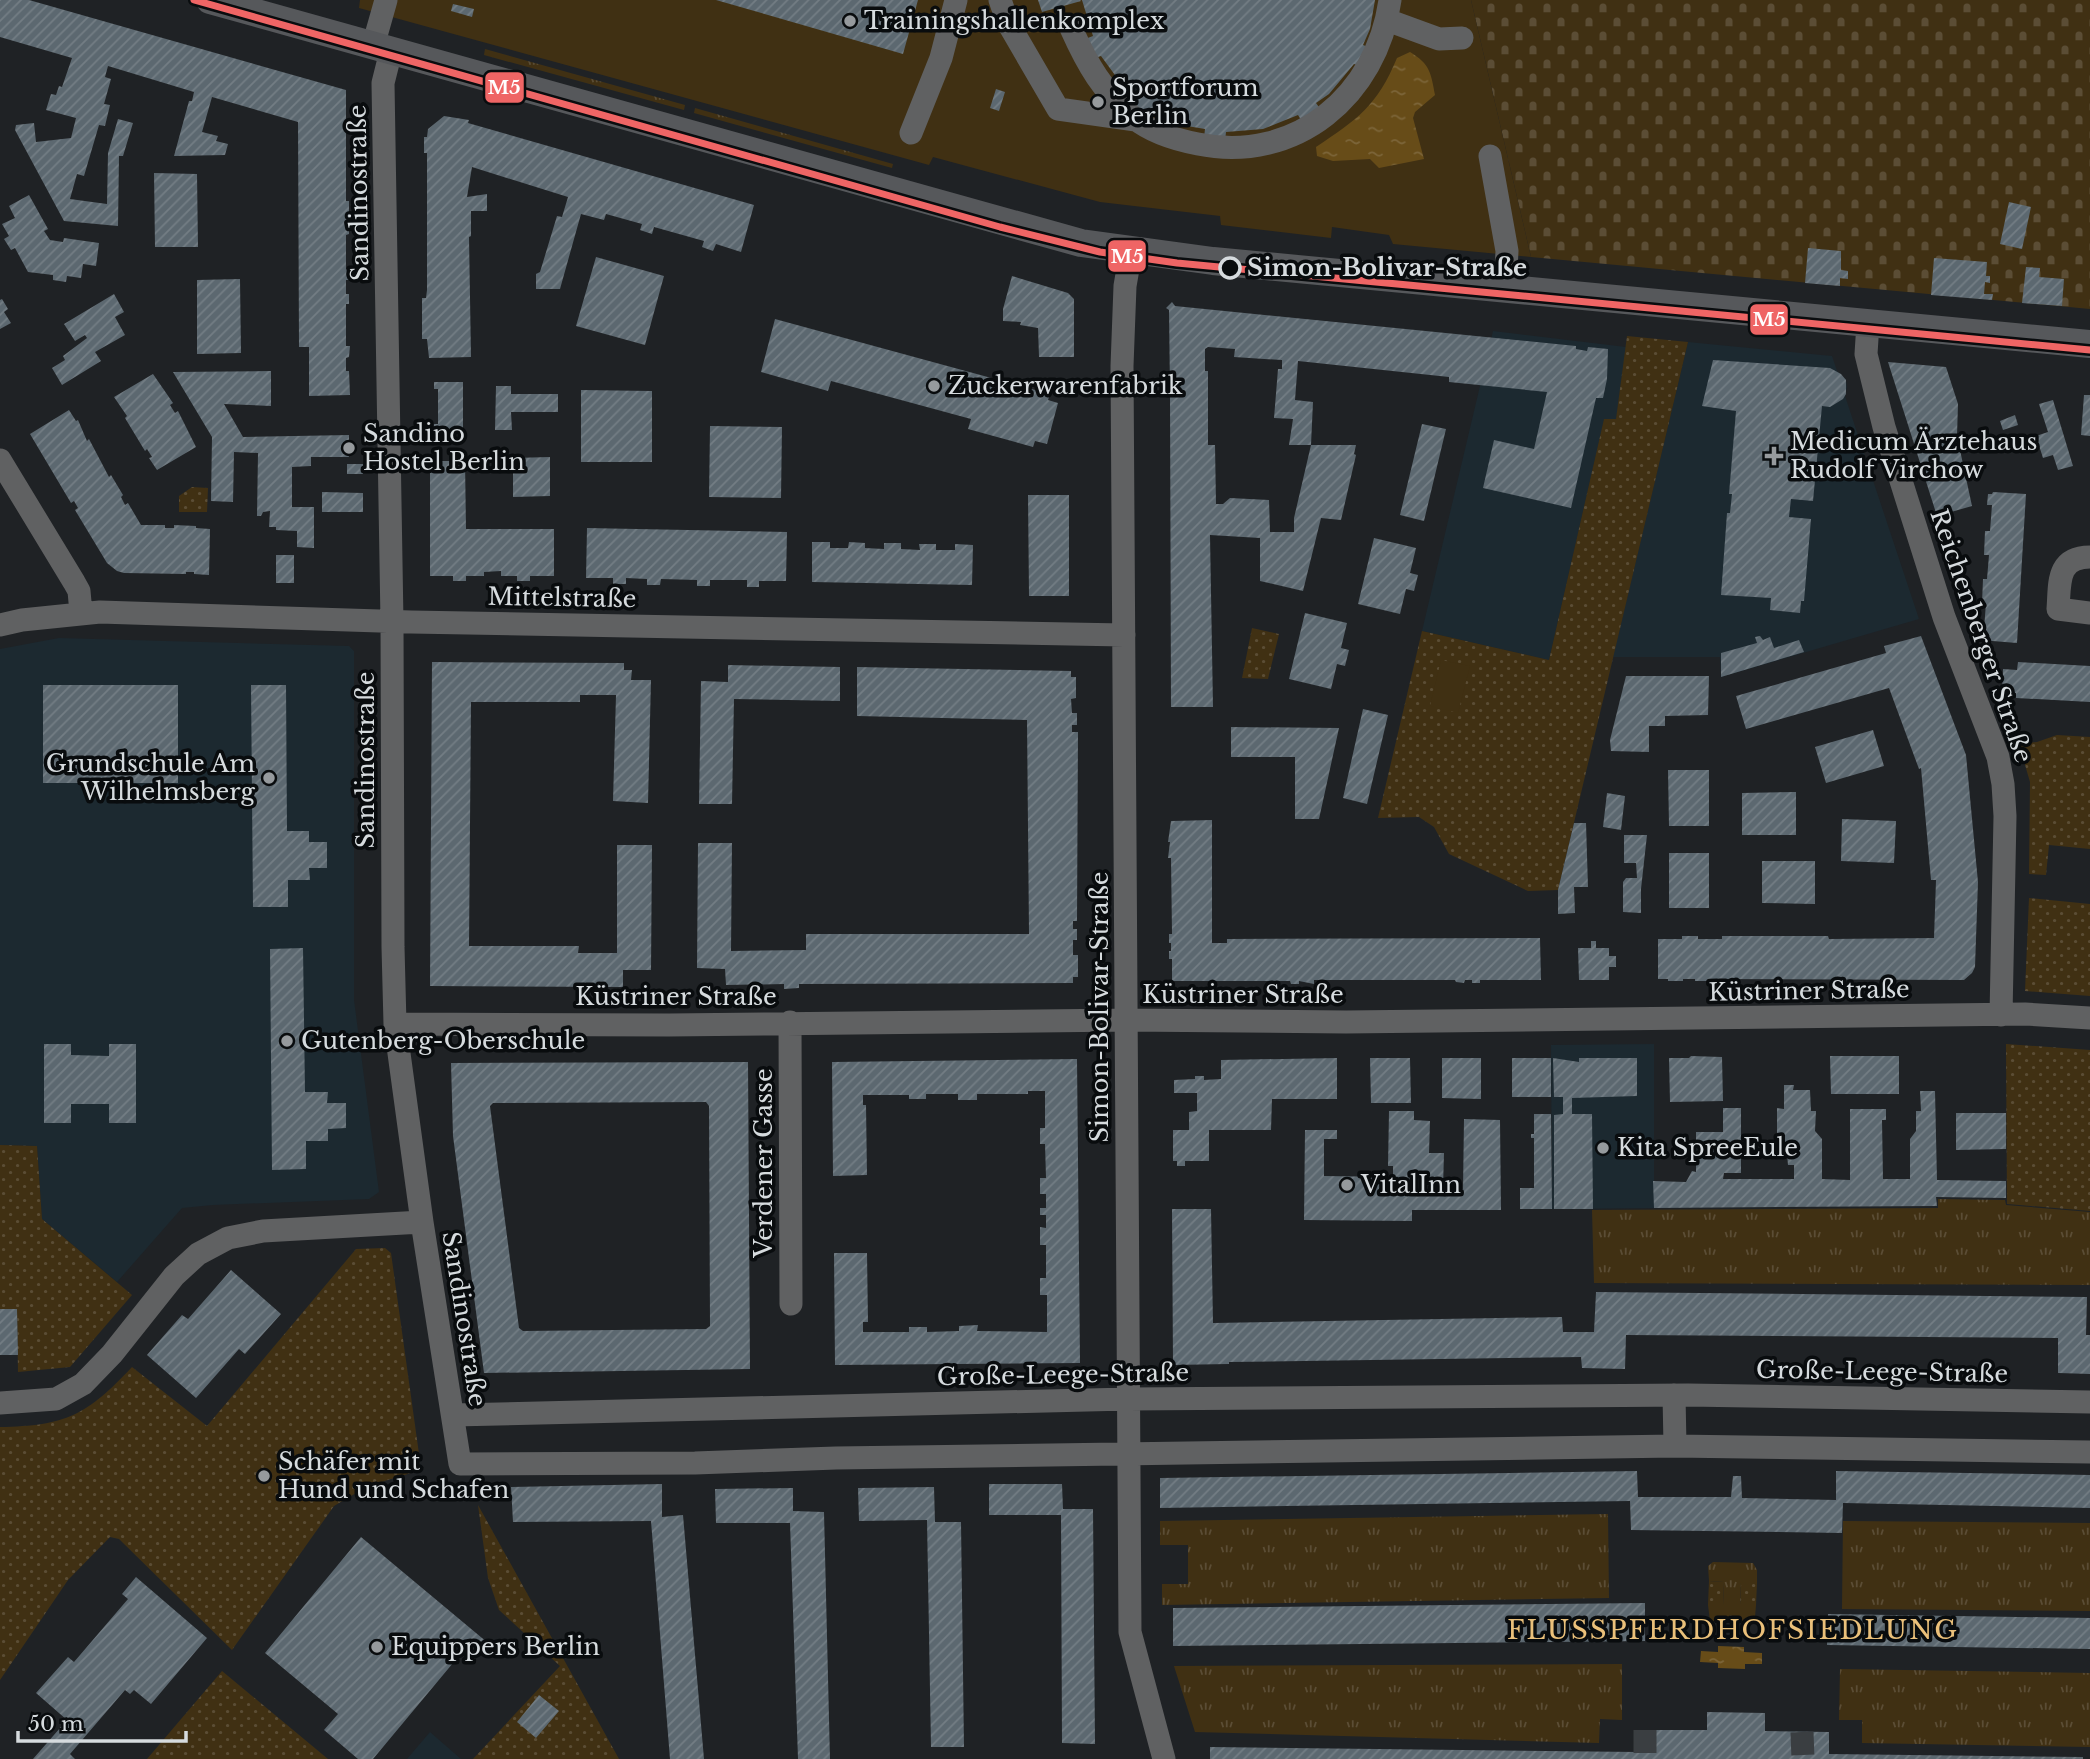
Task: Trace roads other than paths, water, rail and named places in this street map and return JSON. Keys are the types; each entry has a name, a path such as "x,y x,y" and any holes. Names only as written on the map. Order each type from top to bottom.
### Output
{"main road":[{"path":"210,0 1081,243 1213,261 2090,344"}],"street":[{"name":"Sandinostraße","path":"386,0 382,49 392,622 390,742 395,1024 422,1222 460,1464 695,1463 1128,1454"},
{"path":"911,133 941,58 956,0"},
{"path":"1000,0 1008,23 1058,108 1136,120 1185,141 1211,147 1237,148 1261,144 1313,127 1335,110 1372,62 1389,10 1439,39 1462,38"},
{"path":"1071,28 1088,66 1136,120"},
{"path":"1490,156 1507,251 1505,288"},
{"name":"Simon-Bolivar-Straße","path":"1131,251 1125,286 1122,366 1130,1632 1164,1759"},
{"name":"Reichenberger Straße","path":"1868,323 1866,354 1884,427 1944,617 1998,757 2005,816 2001,1015"},
{"path":"0,460 79,592 81,614"},
{"path":"2090,557 2079,557 2070,561 2060,573 2058,610 2090,612"},
{"name":"Mittelstraße","path":"0,625 81,614 231,615 392,622 1124,635"},
{"name":"Küstriner Straße","path":"395,1024 1126,1020 1346,1022 2001,1015 2090,1018"},
{"name":"Verdener Gasse","path":"790,1023 791,1304"},
{"path":"0,1403 56,1399 83,1384 112,1354 174,1276 198,1254 228,1238 263,1231 422,1222"},
{"path":"1674,1395 1675,1446"},
{"name":"Große-Leege-Straße","path":"453,1415 1128,1399 1674,1395 2090,1402"},
{"path":"1128,1454 1675,1446 2090,1452"}],"water":[{"path":"1410,52 1422,61 1428,70 1435,95 1415,112 1413,118 1424,159 1379,168 1370,159 1333,161 1317,156 1316,147 1365,110 1382,88 1397,58"},
{"path":"1718,1646 1744,1647 1744,1652 1762,1653 1762,1664 1745,1664 1745,1669 1718,1668 1718,1663 1700,1662 1701,1651 1718,1652"}],"tunnel":[{"path":"1645,1730 1645,1759"},
{"path":"1802,1732 1803,1759"}],"place":[{"name":"Trainingshallenkomplex","path":"850,21"},
{"name":"Sportforum Berlin","path":"1098,102"},
{"name":"Simon-Bolivar-Straße","path":"1230,268"},
{"name":"Zuckerwarenfabrik","path":"934,386"},
{"name":"Sandino Hostel Berlin","path":"349,448"},
{"name":"Medicum Ärztehaus Rudolf Virchow","path":"1774,456"},
{"name":"Grundschule Am Wilhelmsberg","path":"269,778"},
{"name":"Gutenberg-Oberschule","path":"287,1041"},
{"name":"Kita SpreeEule","path":"1603,1148"},
{"name":"VitalInn","path":"1347,1185"},
{"name":"Schäfer mit Hund und Schafen","path":"264,1476"},
{"name":"Equippers Berlin","path":"377,1647"}],"district":[{"name":"FLUSSPFERDHOFSIEDLUNG","path":"1733,1630"}]}
